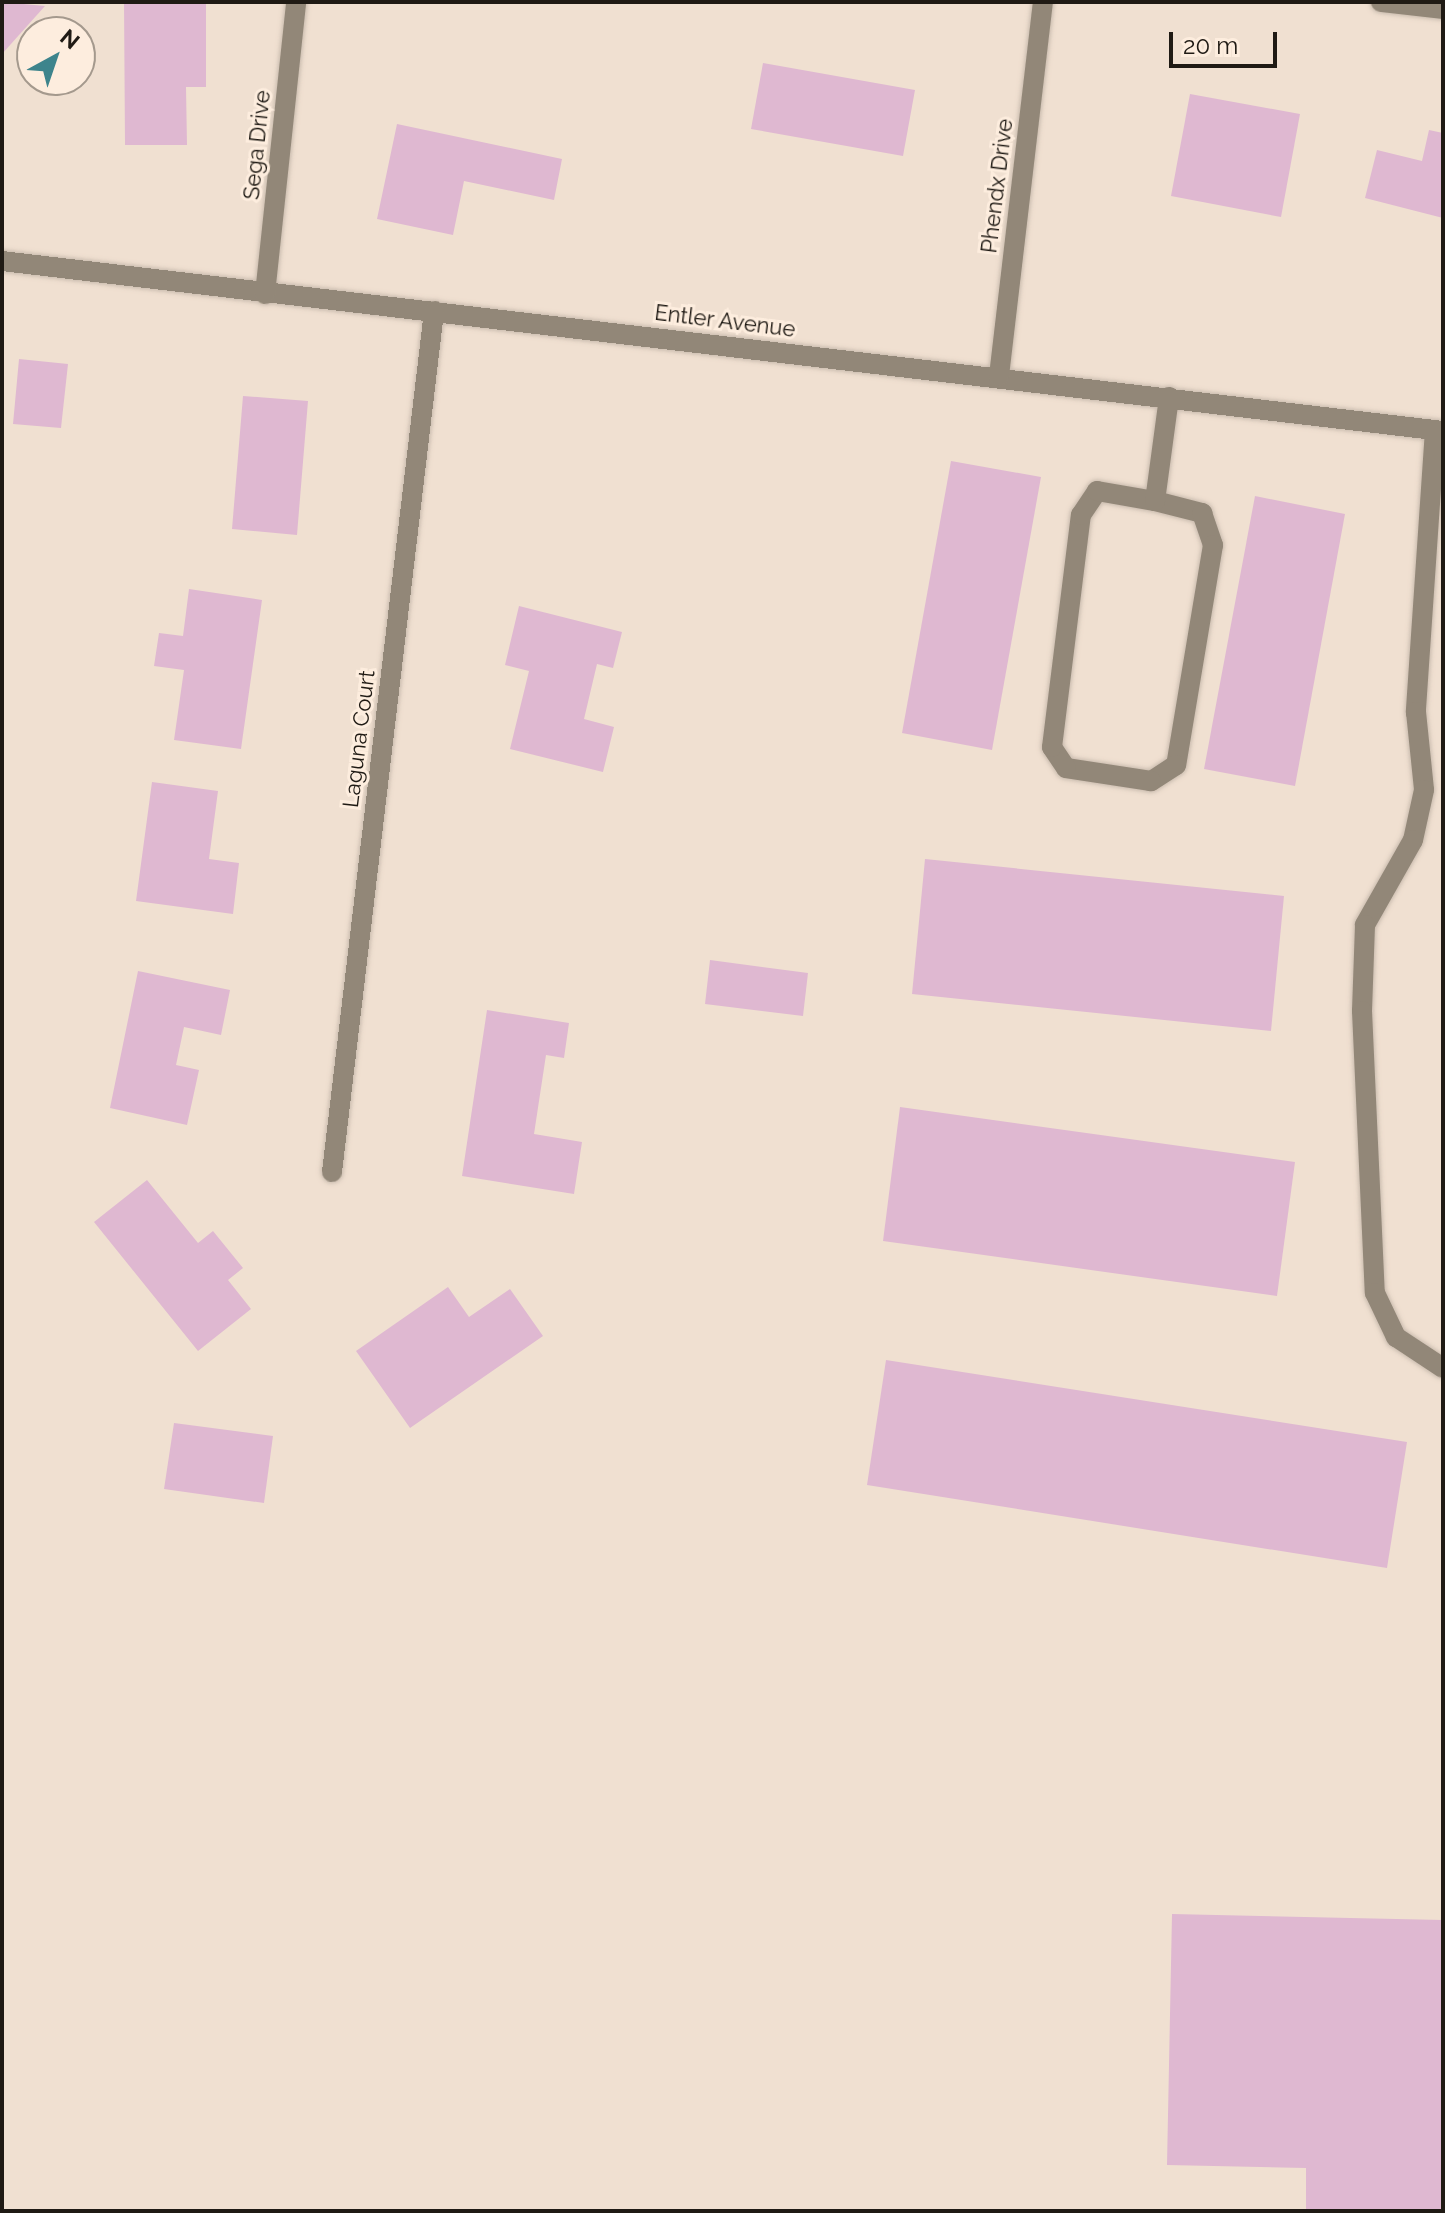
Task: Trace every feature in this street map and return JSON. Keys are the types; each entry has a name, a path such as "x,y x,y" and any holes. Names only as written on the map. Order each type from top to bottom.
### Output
{"street":[{"name":"Sega Drive","path":"265,294 296,2"},
{"name":"Phendx Drive","path":"999,376 1043,2"},
{"path":"1381,2 1443,9"},
{"name":"Entler Avenue","path":"2,261 1439,430"},
{"name":"Laguna Court","path":"332,1172 434,311"},
{"path":"1155,501 1169,397"},
{"path":"1439,430 1435,534 1416,712 1424,790 1413,840 1365,925 1362,1011 1375,1293 1396,1337 1443,1368"},
{"path":"1097,491 1155,501 1202,513 1213,545 1176,765 1151,781 1066,768 1052,747 1081,515 1097,491"}],"building":[{"path":"2,2 45,6 36,16 16,16 16,38 2,54"},
{"path":"124,2 206,2 206,87 186,87 187,145 125,145"},
{"path":"763,63 915,90 903,156 751,129"},
{"path":"1190,94 1300,114 1281,217 1171,196"},
{"path":"397,124 562,159 554,200 464,181 453,235 377,219"},
{"path":"1429,130 1443,133 1443,218 1365,198 1377,150 1422,161"},
{"path":"19,359 68,364 61,428 13,424"},
{"path":"243,396 308,401 297,535 232,529"},
{"path":"951,461 1041,477 992,750 902,733"},
{"path":"1255,496 1345,514 1295,786 1204,769"},
{"path":"189,589 262,600 241,749 174,740 184,670 154,666 159,633 183,636"},
{"path":"519,606 622,632 613,668 597,664 584,719 614,727 603,772 510,749 529,671 505,665"},
{"path":"152,782 218,791 209,859 239,863 233,914 136,901"},
{"path":"925,859 1284,896 1271,1031 912,994"},
{"path":"710,960 808,973 803,1016 705,1004"},
{"path":"138,971 230,990 221,1035 184,1027 176,1065 199,1070 187,1125 110,1108"},
{"path":"487,1010 569,1023 564,1058 546,1055 534,1134 582,1142 574,1194 462,1176"},
{"path":"900,1107 1295,1162 1277,1296 883,1241"},
{"path":"147,1180 198,1243 213,1231 243,1268 228,1280 251,1309 198,1351 94,1222"},
{"path":"448,1287 469,1317 510,1289 543,1336 410,1428 356,1351"},
{"path":"886,1360 1407,1442 1387,1568 867,1485"},
{"path":"174,1423 273,1436 264,1503 164,1489"},
{"path":"1172,1914 1443,1920 1443,2211 1306,2211 1306,2168 1167,2165"}]}
